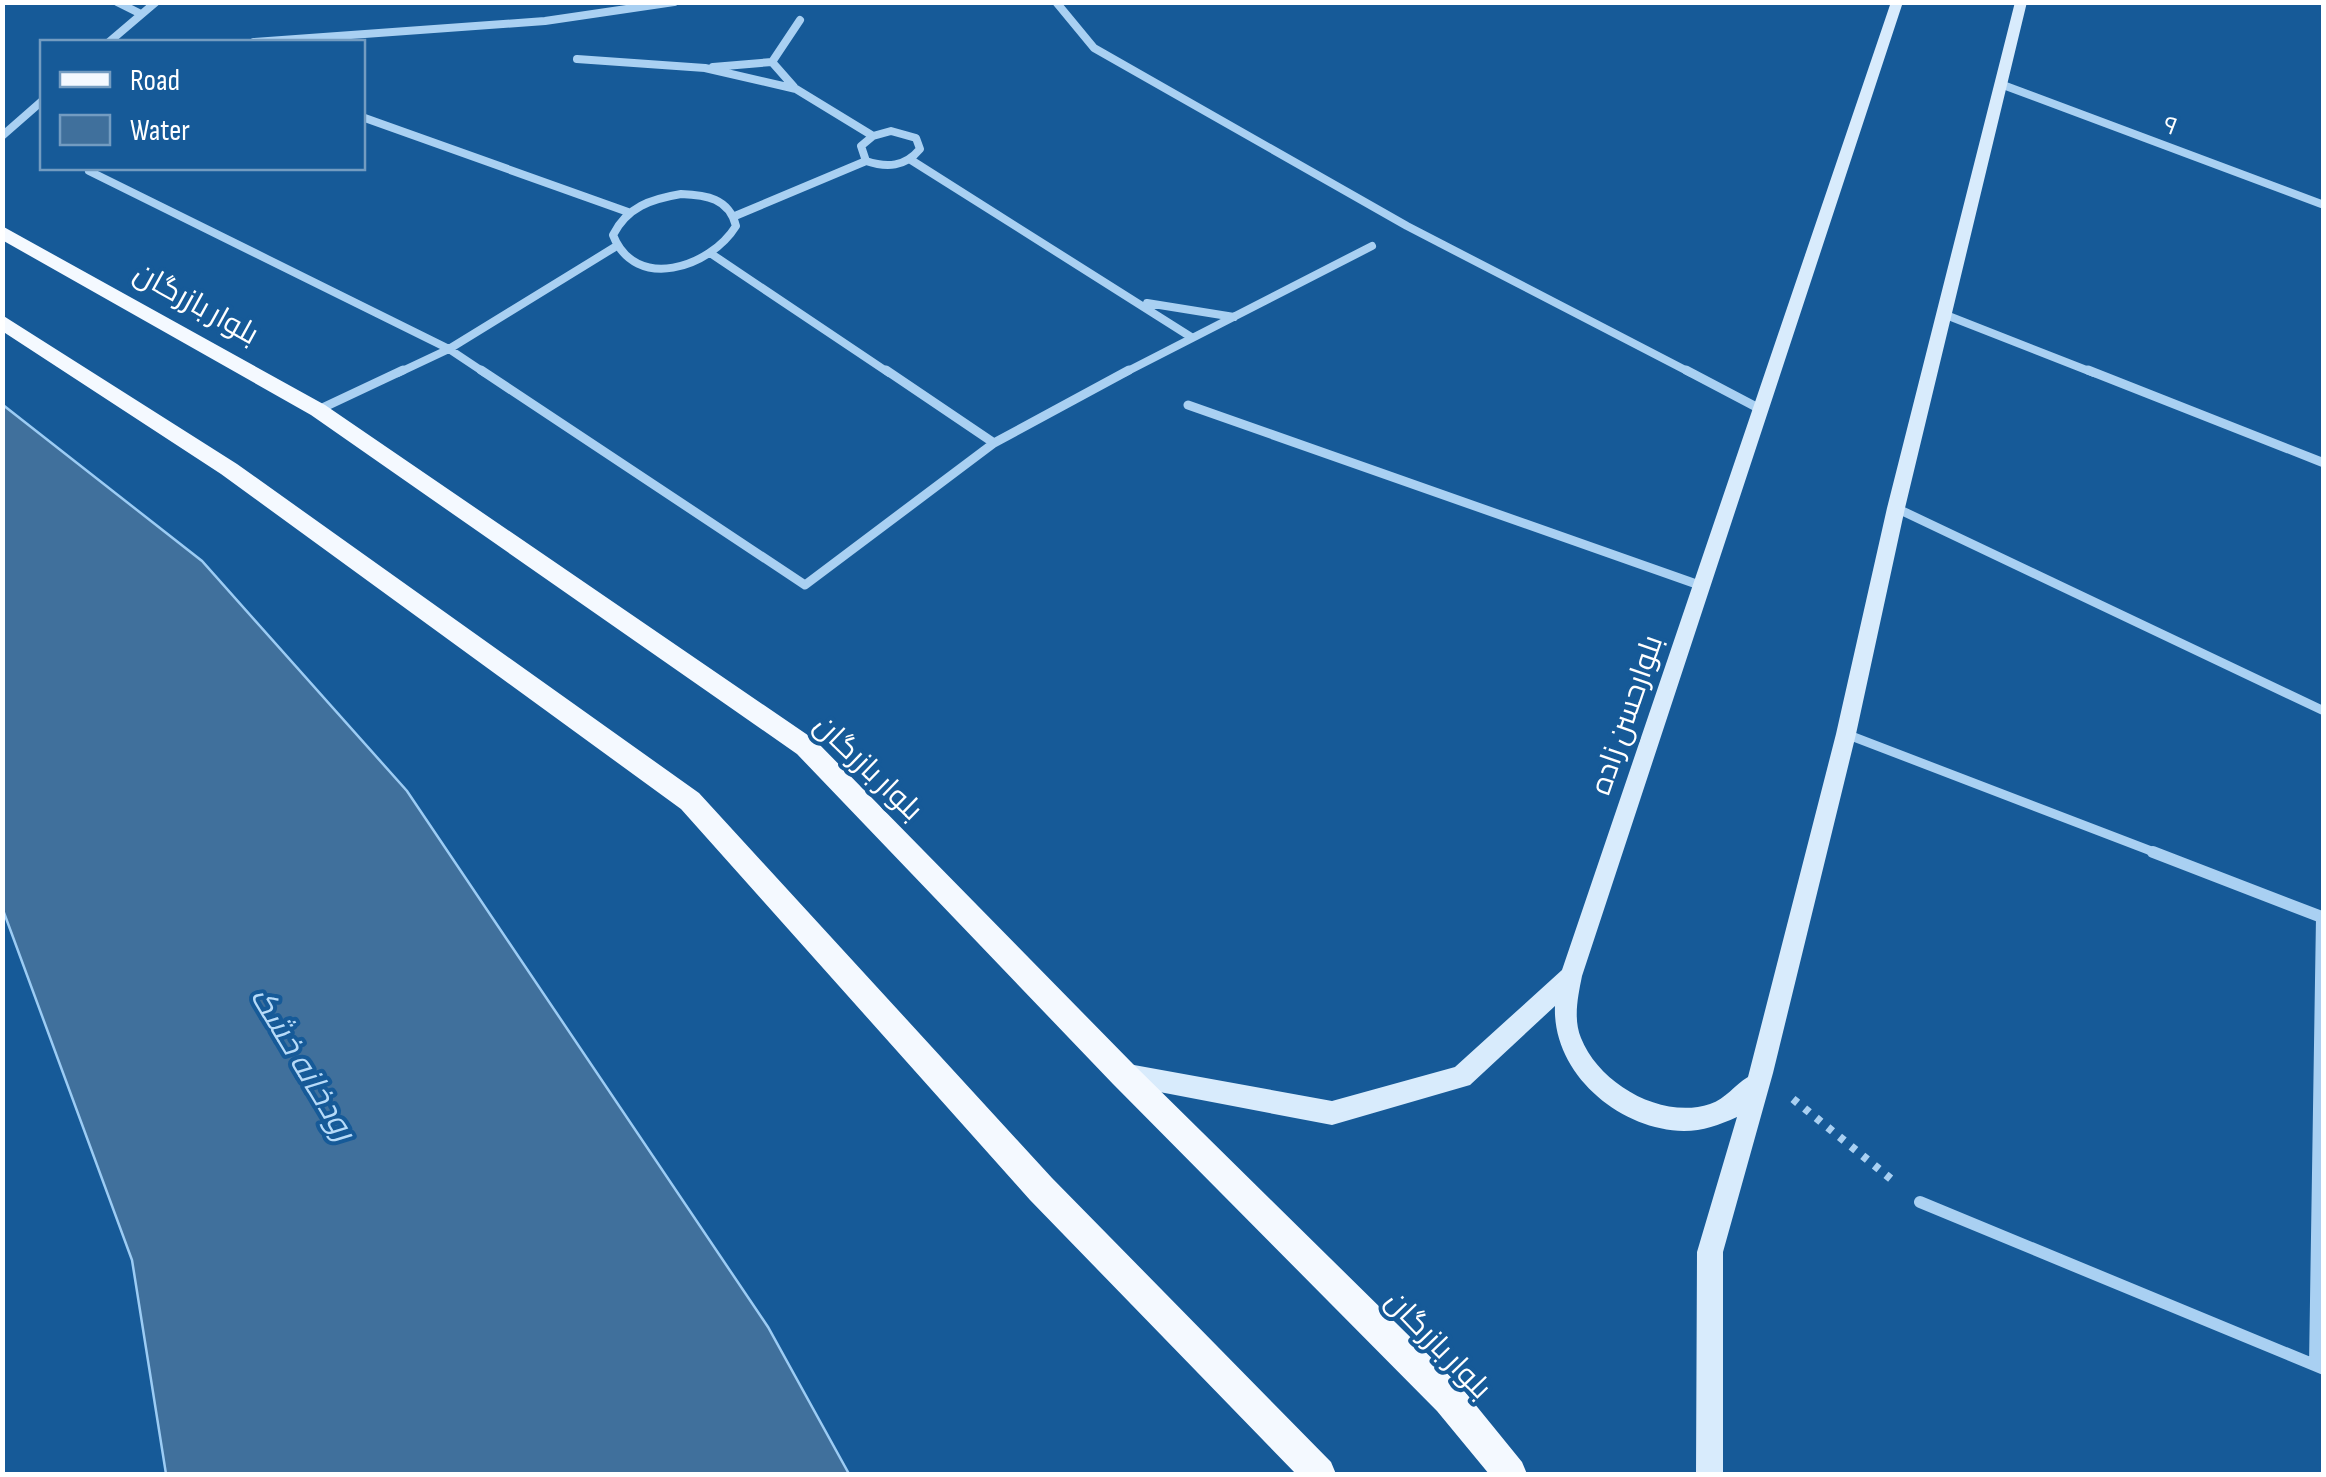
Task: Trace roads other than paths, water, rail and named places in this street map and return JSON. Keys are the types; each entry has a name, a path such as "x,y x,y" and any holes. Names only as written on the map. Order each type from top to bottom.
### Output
{"main road":[{"name":"بلوار بازرگان","path":"2,232 318,410 806,748 1123,1074 1449,1399 1510,1474"},
{"path":"2,321 230,469 690,801 1041,1190 1319,1474"}],"street":[{"path":"117,2 141,14"},
{"path":"111,40 156,2"},
{"path":"282,40 545,21 674,2"},
{"path":"1056,2 1094,48 1407,226 1763,411"},
{"name":"بلوارحسن زاده","path":"1123,1074 1332,1113 1462,1077 1571,976 1897,2"},
{"path":"1709,1474 1710,1252 1761,1073 1846,734 1896,508 2021,2"},
{"path":"772,62 800,20"},
{"path":"577,59 705,68 796,89"},
{"path":"705,68 772,62"},
{"path":"772,62 796,89 872,136"},
{"name":"۹","path":"2003,85 2324,205"},
{"path":"2,136 40,103"},
{"path":"365,119 628,212"},
{"path":"735,216 866,161 883,166 911,160 920,149 910,134 872,136 861,146 866,161"},
{"path":"911,160 1191,337"},
{"path":"89,171 449,349 806,585 994,443 1372,246"},
{"path":"661,196 716,198 735,216 733,236 713,255 685,265 655,268 636,264 614,247 613,235 628,212 661,196"},
{"path":"318,410 449,349 614,247"},
{"path":"713,255 994,443"},
{"path":"1141,302 1235,317"},
{"path":"1946,314 2324,463"},
{"path":"1188,405 1702,586"},
{"path":"1896,508 2324,711"},
{"path":"1846,734 2323,918 2319,1367 1920,1202"},
{"path":"1571,976 1564,1008 1572,1045 1595,1079 1629,1106 1670,1120 1708,1118 1742,1102 1761,1073"}],"water":[{"name":"رودخانه خشک","path":"3,405 202,561 407,791 768,1327 849,1474 166,1474 132,1260 3,910"}]}
